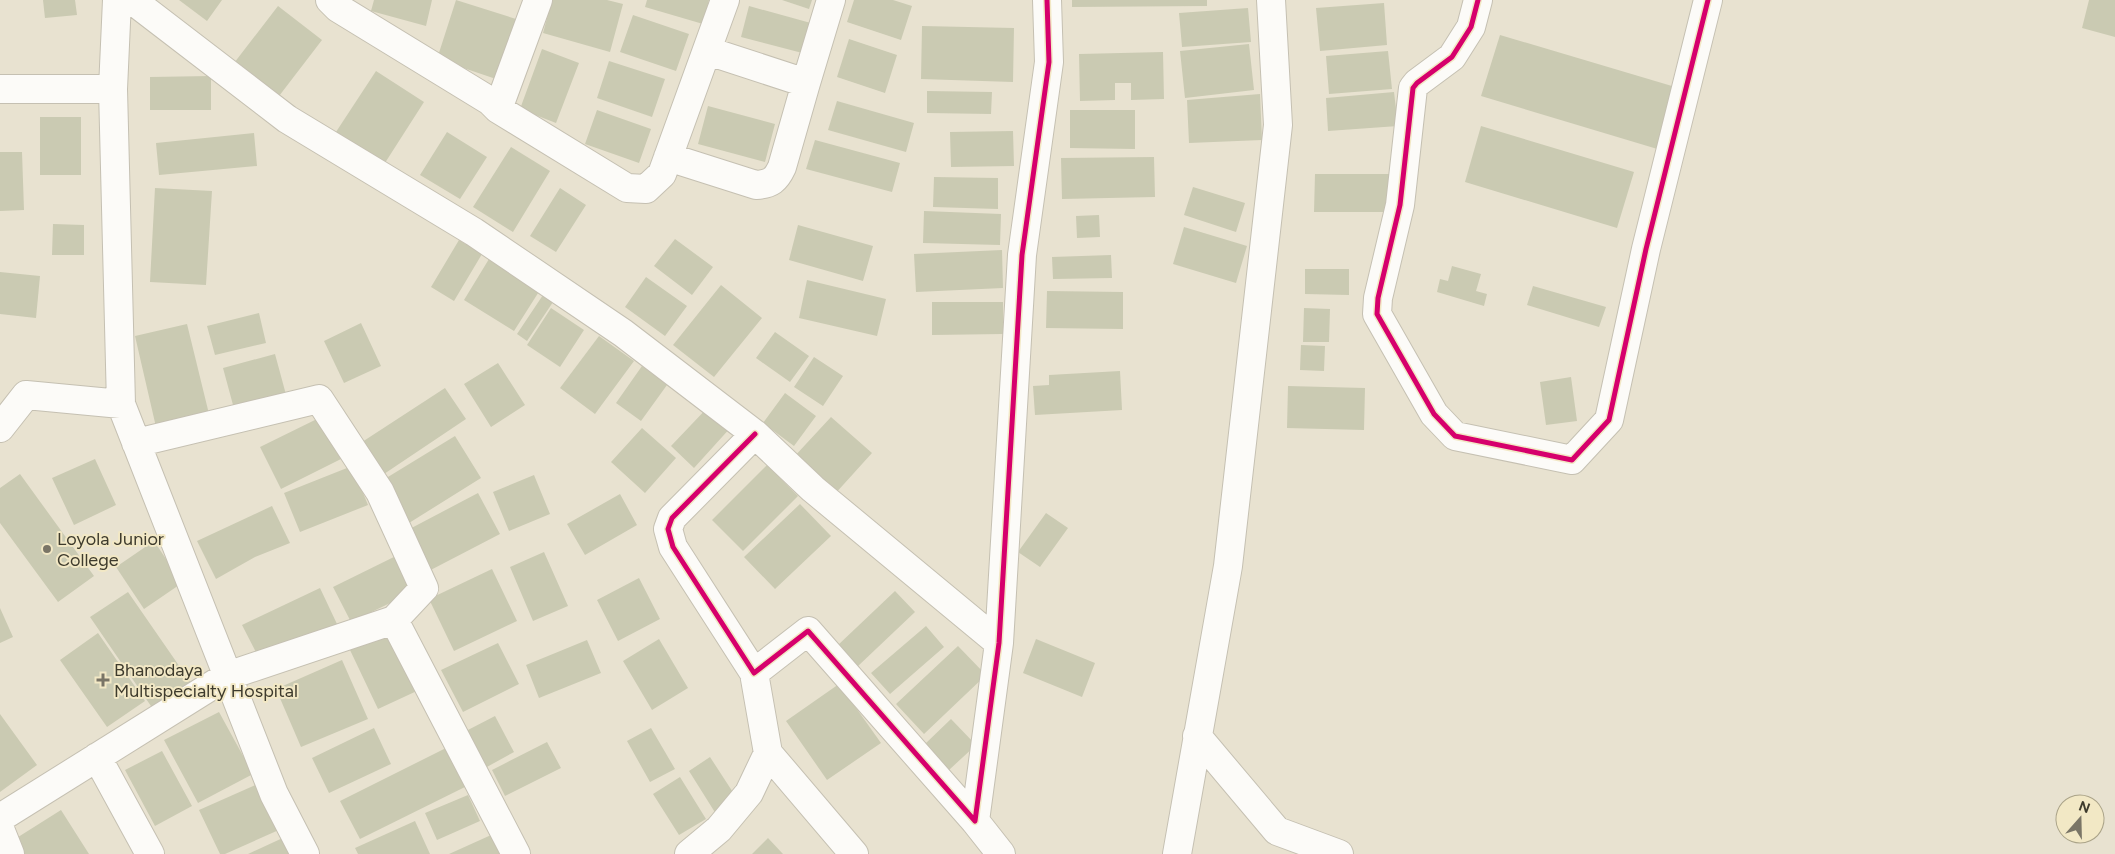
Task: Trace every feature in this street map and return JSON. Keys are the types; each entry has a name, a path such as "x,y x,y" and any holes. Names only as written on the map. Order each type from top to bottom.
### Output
{"street":[{"path":"117,0 113,89 121,404 274,794 305,854"},
{"path":"132,0 287,118 474,232 623,333 755,434 813,489 999,643"},
{"path":"330,0 338,8 627,188 646,189 662,174 725,0"},
{"path":"498,109 538,0"},
{"path":"668,157 756,185 767,185 777,178 782,167 831,0"},
{"path":"975,821 999,643 1022,255 1049,62 1047,0"},
{"path":"1177,854 1228,566 1278,125 1272,0"},
{"path":"1478,0 1472,27 1452,57 1418,82 1414,88 1400,205 1381,281 1377,314 1434,414 1455,436 1572,460 1610,420 1646,250 1708,0"},
{"path":"708,51 806,84"},
{"path":"0,89 113,89"},
{"path":"0,428 13,394 121,404"},
{"path":"0,818 227,676 394,620 424,588 380,492 319,399 136,443"},
{"path":"755,434 672,518 668,529 673,547 754,673 768,753 854,854"},
{"path":"394,620 516,854"},
{"path":"754,673 808,631 975,821 1001,854"},
{"path":"1197,736 1276,831 1306,847 1338,854"},
{"path":"689,854 719,829 749,793 768,753"},
{"path":"97,757 150,854"},
{"path":"0,829 10,854"}],"building":[{"path":"43,0 75,0 77,15 45,18"},
{"path":"179,0 222,0 207,21"},
{"path":"374,0 432,0 426,26 371,11"},
{"path":"456,0 516,19 496,79 437,59"},
{"path":"552,0 607,0 623,4 610,52 543,33"},
{"path":"647,0 709,0 703,24 645,7"},
{"path":"782,0 812,0 809,9"},
{"path":"854,0 893,0 912,6 901,40 847,22"},
{"path":"1072,0 1207,0 1207,6 1072,7"},
{"path":"2089,0 2115,0 2115,37 2082,28"},
{"path":"1384,3 1387,45 1320,51 1316,8"},
{"path":"278,6 322,40 276,100 231,67"},
{"path":"749,6 818,25 810,55 741,37"},
{"path":"1248,8 1251,42 1182,47 1179,13"},
{"path":"633,15 689,34 676,71 620,52"},
{"path":"922,26 1014,28 1013,82 921,79"},
{"path":"1500,35 1682,89 1664,151 1481,96"},
{"path":"849,39 897,55 885,93 837,77"},
{"path":"1249,44 1254,90 1185,98 1180,51"},
{"path":"542,49 579,63 556,123 520,109"},
{"path":"1388,51 1392,89 1329,94 1326,56"},
{"path":"1163,52 1164,99 1131,100 1131,83 1115,83 1115,100 1080,101 1079,54"},
{"path":"609,61 665,79 652,117 597,98"},
{"path":"376,71 424,102 383,166 334,135"},
{"path":"211,76 211,110 150,110 150,77"},
{"path":"927,91 992,92 991,114 927,113"},
{"path":"1394,92 1398,126 1328,131 1326,98"},
{"path":"1260,94 1262,140 1189,143 1187,100"},
{"path":"837,101 914,123 906,152 828,130"},
{"path":"708,106 775,124 765,162 698,144"},
{"path":"597,110 651,129 639,163 585,144"},
{"path":"1070,110 1135,110 1135,149 1070,148"},
{"path":"40,117 81,117 81,175 40,175"},
{"path":"1481,126 1634,172 1617,228 1465,182"},
{"path":"1013,131 1014,166 951,167 950,132"},
{"path":"447,132 487,157 460,199 420,175"},
{"path":"254,133 257,166 159,175 156,143"},
{"path":"815,140 900,163 892,192 806,169"},
{"path":"511,147 550,171 513,232 473,207"},
{"path":"0,152 22,152 24,210 0,211"},
{"path":"1154,157 1155,197 1062,199 1061,158"},
{"path":"1315,174 1393,174 1393,212 1314,212"},
{"path":"934,177 998,178 998,209 933,207"},
{"path":"1193,187 1245,203 1236,232 1184,215"},
{"path":"155,188 212,191 206,285 150,282"},
{"path":"560,188 586,205 556,252 530,236"},
{"path":"924,211 1001,214 1000,245 923,243"},
{"path":"1099,215 1100,237 1077,238 1076,216"},
{"path":"53,224 84,225 84,255 52,255"},
{"path":"798,225 873,246 863,281 789,260"},
{"path":"1184,227 1247,246 1236,283 1173,264"},
{"path":"675,239 713,267 692,295 654,266"},
{"path":"459,240 482,254 454,301 431,287"},
{"path":"1002,250 1003,288 916,292 914,254"},
{"path":"1111,255 1112,278 1053,279 1052,257"},
{"path":"489,259 540,290 514,331 464,300"},
{"path":"1452,266 1481,274 1476,291 1487,294 1484,306 1437,292 1440,279 1448,281"},
{"path":"1305,269 1349,269 1349,295 1305,294"},
{"path":"0,272 40,276 36,318 0,314"},
{"path":"646,277 687,306 665,336 625,307"},
{"path":"807,280 886,299 877,336 799,318"},
{"path":"721,285 762,318 714,377 673,345"},
{"path":"1533,286 1606,307 1599,327 1527,305"},
{"path":"547,289 557,296 527,341 517,334"},
{"path":"1047,291 1123,292 1123,329 1046,328"},
{"path":"932,302 1003,302 1003,334 932,335"},
{"path":"551,308 584,330 560,367 527,345"},
{"path":"1304,308 1330,309 1329,342 1303,342"},
{"path":"259,313 266,343 215,355 207,326"},
{"path":"361,323 381,366 344,383 324,341"},
{"path":"187,324 209,414 156,427 135,336"},
{"path":"775,332 809,356 790,382 756,358"},
{"path":"599,336 634,361 595,414 560,388"},
{"path":"1301,345 1325,346 1324,371 1300,370"},
{"path":"275,354 288,402 236,416 223,368"},
{"path":"814,357 843,376 823,406 794,387"},
{"path":"498,363 525,405 491,427 464,384"},
{"path":"642,366 667,385 641,421 616,403"},
{"path":"1120,371 1122,410 1035,415 1033,386 1049,385 1049,375"},
{"path":"1571,377 1577,421 1546,425 1540,382"},
{"path":"1288,386 1365,388 1364,430 1287,428"},
{"path":"445,388 466,419 381,476 359,444"},
{"path":"785,393 816,416 794,446 763,423"},
{"path":"710,405 732,426 694,468 671,446"},
{"path":"321,417 341,459 281,489 260,447"},
{"path":"831,417 872,453 834,495 793,458"},
{"path":"642,428 676,458 645,493 611,462"},
{"path":"455,436 481,478 409,523 383,480"},
{"path":"95,459 116,505 74,525 52,478"},
{"path":"767,465 798,496 743,551 712,520"},
{"path":"352,466 368,505 300,532 284,493"},
{"name":"Loyola Junior College","path":"20,474 94,576 58,602 0,523 0,488"},
{"path":"534,475 550,514 509,531 493,492"},
{"path":"478,493 500,534 423,574 402,533"},
{"path":"620,494 637,525 585,555 567,524"},
{"path":"800,504 831,536 775,589 744,557"},
{"path":"272,506 290,543 255,557 216,579 197,541"},
{"path":"1046,513 1068,528 1040,567 1018,552"},
{"path":"154,541 182,583 144,609 116,567"},
{"path":"544,552 568,606 533,621 510,567"},
{"path":"402,553 419,589 351,622 333,587"},
{"path":"492,569 517,621 454,651 429,599"},
{"path":"639,578 660,619 618,641 597,600"},
{"path":"320,588 337,624 260,660 242,625"},
{"path":"895,591 915,612 857,667 837,646"},
{"path":"128,592 191,683 153,709 90,617"},
{"path":"0,608 13,637 0,643"},
{"path":"926,626 944,647 890,694 871,673"},
{"path":"392,631 419,690 378,709 350,650"},
{"name":"Bhanodaya Multispecialty Hospital","path":"98,633 145,701 107,727 60,660"},
{"path":"659,639 688,688 652,710 623,661"},
{"path":"1036,639 1095,663 1082,697 1023,673"},
{"path":"587,640 601,673 539,698 526,665"},
{"path":"498,643 519,684 463,712 441,670"},
{"path":"958,646 986,675 924,734 896,704"},
{"path":"342,660 368,719 301,747 276,689"},
{"path":"839,684 881,743 827,780 786,721"},
{"path":"219,712 253,774 198,803 164,740"},
{"path":"0,714 37,765 0,792"},
{"path":"495,716 514,752 485,768 466,731"},
{"path":"951,719 976,745 949,770 925,744"},
{"path":"374,728 391,764 329,793 312,758"},
{"path":"651,728 675,769 650,782 627,741"},
{"path":"547,742 561,768 505,796 492,770"},
{"path":"452,745 471,784 360,839 340,801"},
{"path":"162,751 192,806 155,826 125,770"},
{"path":"710,757 738,800 716,814 689,771"},
{"path":"680,777 706,819 679,835 653,794"},
{"path":"260,783 281,829 225,854 220,854 199,810"},
{"path":"468,795 480,821 437,840 425,813"},
{"path":"61,810 89,854 25,854 15,839"},
{"path":"415,821 430,854 358,854 355,848"},
{"path":"500,831 510,854 449,854"},
{"path":"287,836 296,854 248,854"},
{"path":"768,838 783,854 752,854"}],"cycle path":[{"path":"755,434 672,518 668,529 673,547 754,673 808,631 975,821 999,643 1022,255 1049,62 1047,0"},
{"path":"1478,0 1471,27 1452,57 1413,88 1400,205 1378,298 1377,314 1434,414 1455,436 1572,460 1609,420 1646,249 1708,0"}],"place":[{"name":"Loyola Junior College","path":"47,549"},
{"name":"Bhanodaya Multispecialty Hospital","path":"103,680"}]}
